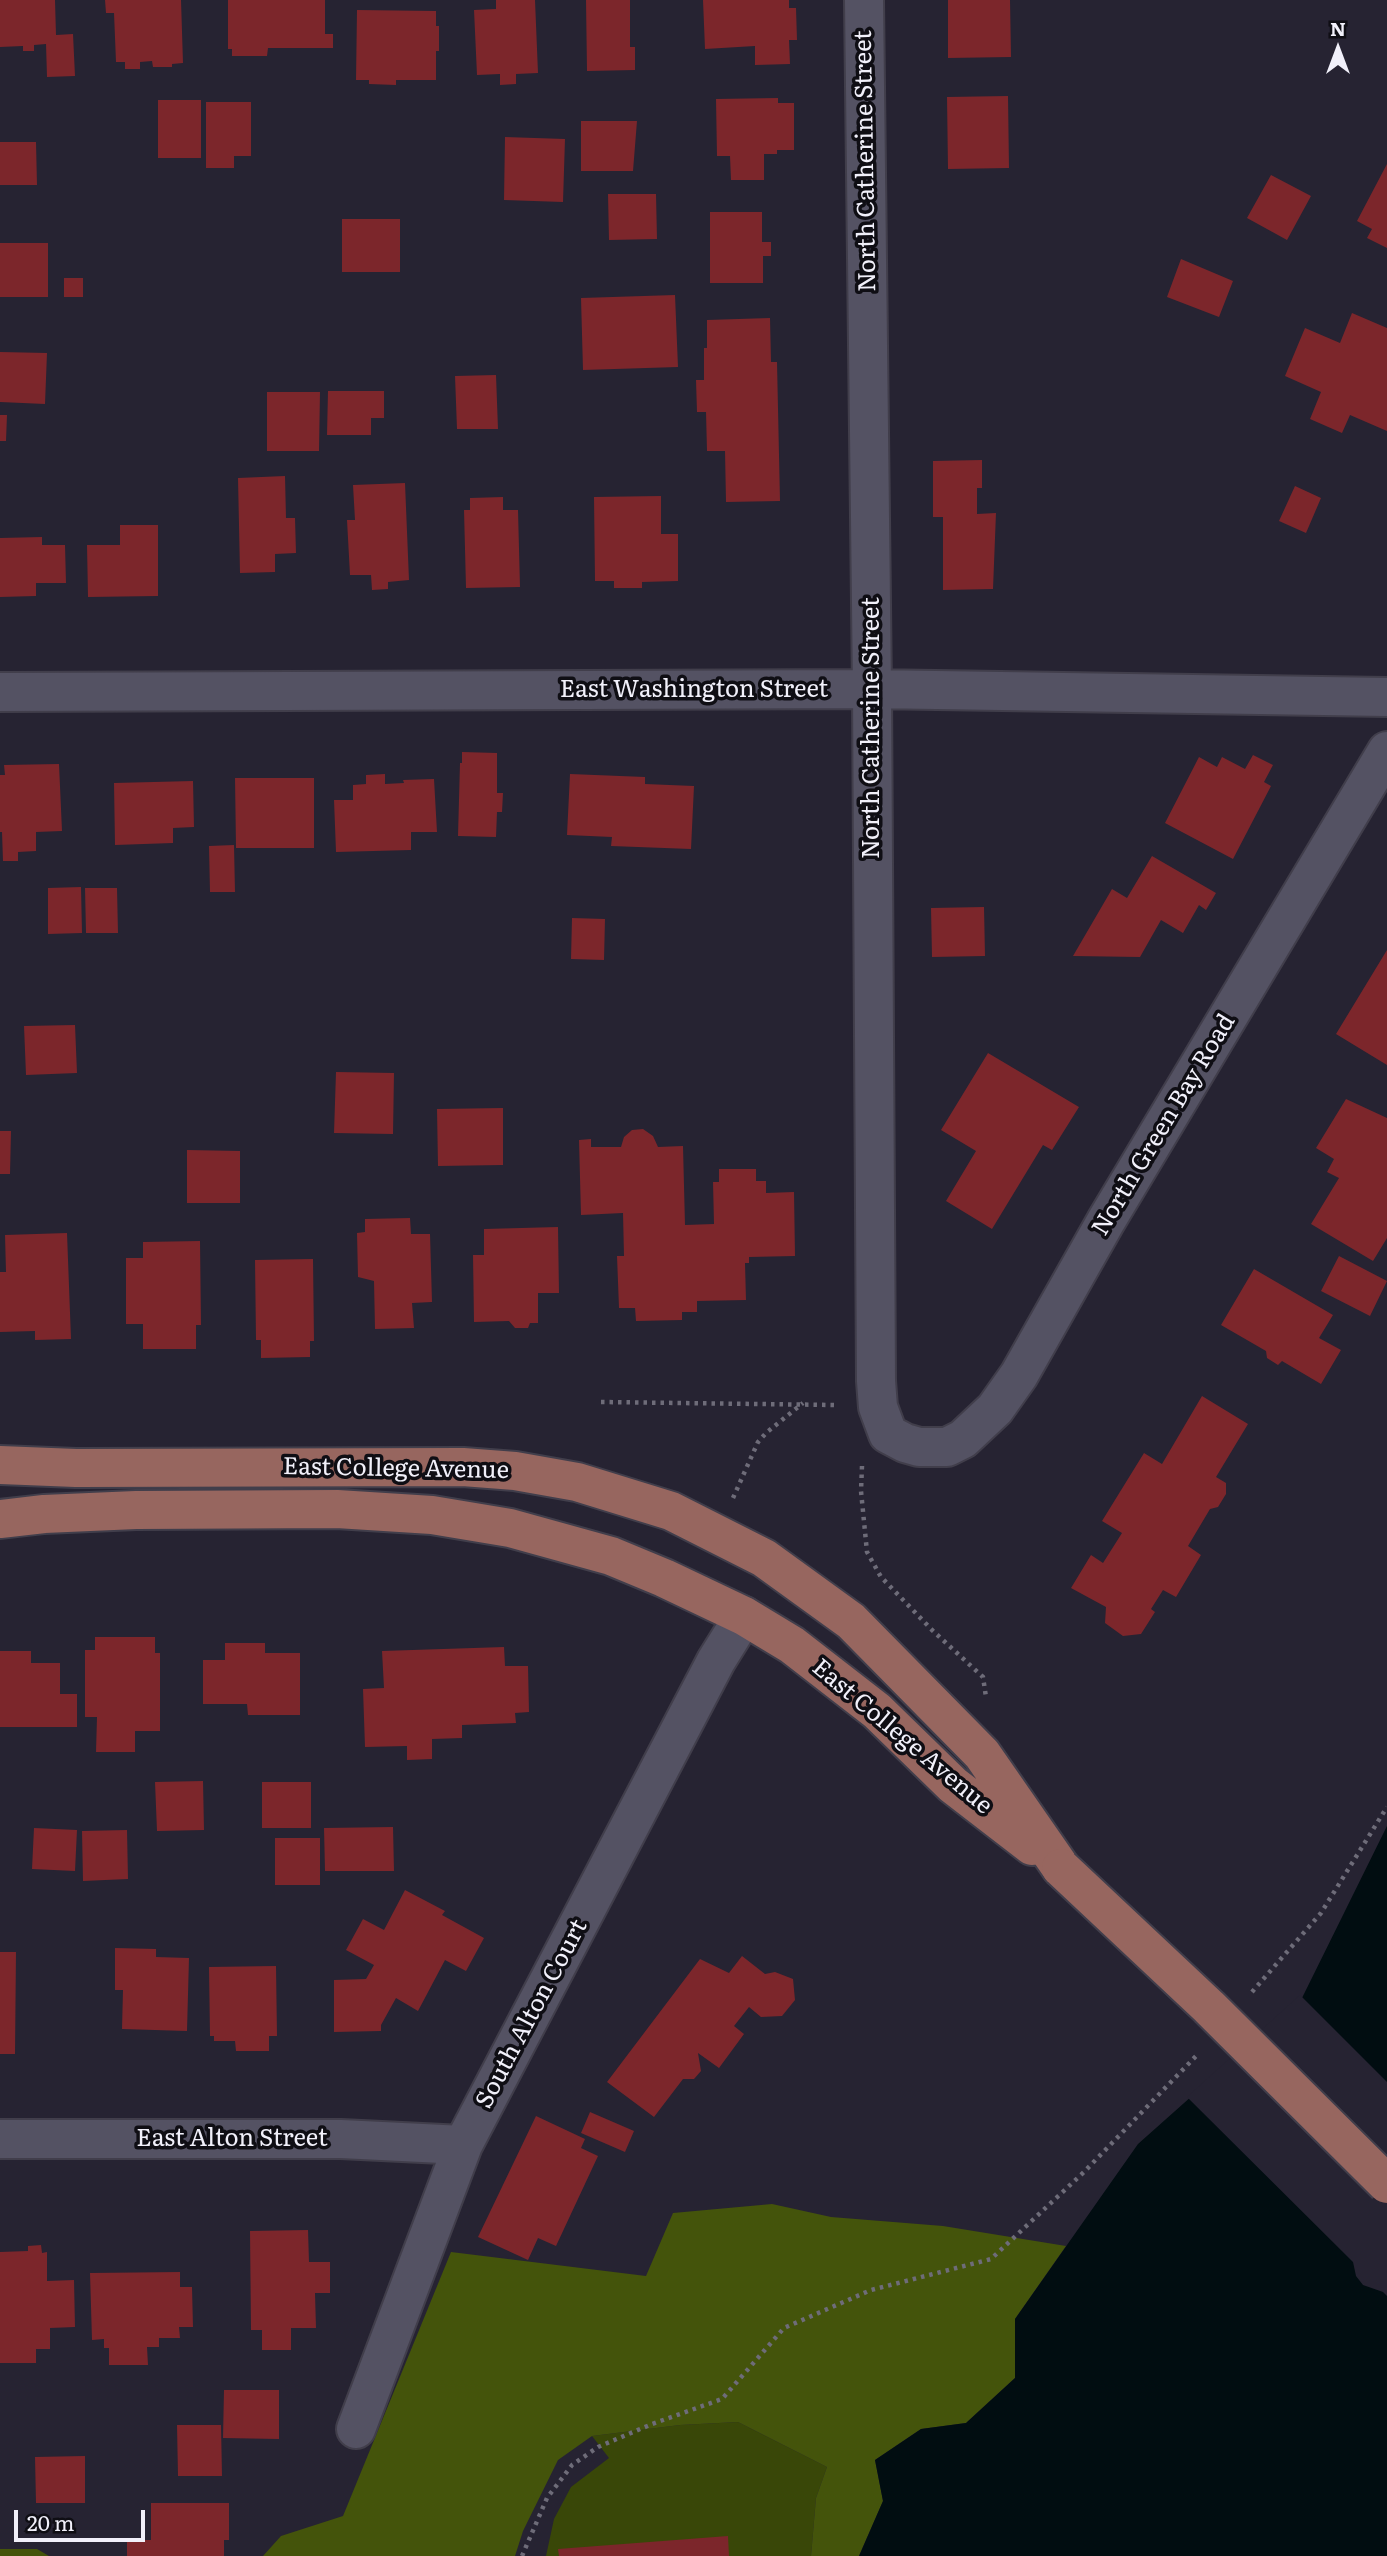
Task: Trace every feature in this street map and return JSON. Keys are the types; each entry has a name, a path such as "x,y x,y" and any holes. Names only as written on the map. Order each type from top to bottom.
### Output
{"main road":[{"name":"East College Avenue","path":"0,1465 76,1468 399,1466 502,1470 577,1482 671,1511 764,1558 851,1621 982,1754 1061,1868"},
{"name":"East College Avenue","path":"0,1518 44,1514 190,1510 337,1509 432,1515 510,1528 611,1556 744,1616 792,1645 877,1711 953,1785 1061,1868 1209,2007 1387,2184"}],"street":[{"name":"North Catherine Street","path":"864,0 876,1381 889,1425"},
{"name":"East Washington Street","path":"0,692 872,689 1387,697"},
{"name":"North Green Bay Road","path":"889,1425 919,1447 947,1447 963,1439 995,1409 1019,1375 1106,1221 1387,751"},
{"name":"South Alton Court","path":"356,2429 463,2145 716,1661 744,1616"},
{"name":"East Alton Street","path":"0,2139 341,2139 463,2145"}],"path":[{"path":"601,1402 804,1403 889,1425 863,1457 863,1534 867,1552 881,1577 932,1630 983,1677"},
{"path":"737,1489 758,1442 804,1403"},
{"path":"1247,1997 1321,1913 1387,1807"},
{"path":"522,2556 547,2498 572,2465 598,2446 722,2399 784,2328 871,2290 991,2259 1084,2172 1201,2050"}],"green space":[{"path":"772,2204 831,2217 943,2226 1066,2246 1015,2319 1015,2378 966,2423 921,2429 875,2460 883,2501 859,2556 811,2556 816,2498 827,2467 738,2422 680,2425 592,2436 558,2460 523,2531 515,2556 263,2556 281,2536 343,2516 451,2252 646,2276 673,2213"},
{"path":"738,2422 827,2467 816,2498 811,2556 546,2556 554,2519 571,2487 609,2458 592,2436 680,2425"},
{"path":"0,2549 37,2549 49,2556 0,2556"}],"shaded area":[{"path":"1387,1826 1387,2556 859,2556 883,2501 875,2460 921,2429 966,2423 1015,2378 1015,2319 1138,2144 1302,1998"}],"pier":[{"path":"1300,1995 1387,2082 1387,2296 1363,2285 1356,2276 1353,2262 1187,2097"}],"building":[{"path":"0,0 55,0 56,35 73,34 75,76 47,77 46,44 34,45 34,51 23,51 23,46 0,47"},
{"path":"105,0 181,0 183,63 172,64 172,67 153,67 152,61 140,62 140,69 125,69 125,62 116,62 114,13 106,13"},
{"path":"228,0 325,0 325,34 333,34 333,48 268,48 267,56 232,56 232,49 228,49"},
{"path":"496,0 535,0 538,73 516,74 516,84 500,85 500,74 477,75 474,10 496,9"},
{"path":"586,0 630,0 630,47 635,47 635,70 587,71"},
{"path":"703,0 789,0 789,8 796,8 797,40 789,40 790,64 755,65 755,46 705,49"},
{"path":"948,0 1010,0 1011,57 948,58"},
{"path":"357,10 436,11 439,51 436,51 436,80 396,80 396,85 369,84 369,80 356,80"},
{"path":"1008,96 1009,168 948,169 947,97"},
{"path":"778,98 778,103 794,103 794,150 777,150 777,154 764,154 764,180 731,180 730,156 717,156 716,99"},
{"path":"158,100 201,100 201,158 158,158"},
{"path":"206,102 251,102 251,156 234,156 234,168 206,168"},
{"path":"581,121 637,121 633,171 581,171"},
{"path":"505,137 565,139 563,202 504,200"},
{"path":"0,142 36,142 37,185 0,185"},
{"path":"1387,164 1387,248 1367,238 1372,229 1357,221"},
{"path":"1271,175 1311,196 1287,240 1247,218"},
{"path":"608,194 656,194 657,239 609,240"},
{"path":"710,212 762,212 762,242 771,242 771,256 763,256 763,283 710,283"},
{"path":"342,219 400,219 400,272 342,272"},
{"path":"0,243 48,243 48,297 0,297"},
{"path":"1181,259 1233,281 1219,317 1167,297"},
{"path":"64,278 83,278 83,297 64,297"},
{"path":"675,295 678,367 583,370 581,298"},
{"path":"1352,313 1387,328 1387,431 1350,415 1342,433 1310,419 1321,392 1285,376 1305,328 1340,343"},
{"path":"770,318 771,362 777,362 780,501 726,502 725,451 707,451 706,412 697,412 696,380 704,380 707,320"},
{"path":"0,352 47,353 45,404 0,402"},
{"path":"496,375 498,429 457,429 455,376"},
{"path":"328,391 384,391 384,418 371,418 371,435 327,435"},
{"path":"267,392 320,392 319,451 267,451"},
{"path":"0,415 7,415 6,441 0,441"},
{"path":"982,460 982,488 977,488 977,514 996,513 993,589 943,590 943,517 933,517 933,461"},
{"path":"285,476 286,518 295,518 296,553 275,554 275,572 240,573 238,478"},
{"path":"405,483 409,580 388,582 388,589 372,590 371,575 350,575 347,520 355,520 353,485"},
{"path":"1295,486 1321,498 1306,533 1279,521"},
{"path":"661,496 661,534 678,534 678,581 642,582 642,588 614,588 614,581 595,581 594,497"},
{"path":"503,497 503,510 518,510 520,587 466,588 464,510 470,510 470,498"},
{"path":"120,525 158,525 158,596 88,597 87,545 120,545"},
{"path":"42,537 42,545 65,545 66,583 36,583 36,596 0,597 0,538"},
{"path":"462,752 497,753 497,793 503,793 502,812 497,812 496,837 458,836"},
{"path":"1253,755 1273,765 1264,782 1271,786 1233,859 1165,823 1199,757 1217,767 1222,757 1245,769"},
{"path":"59,764 62,831 36,832 36,851 18,852 18,861 3,861 0,775 5,775 4,765"},
{"path":"385,774 385,784 404,783 403,780 434,779 437,832 411,832 411,850 336,852 334,800 353,800 353,785 366,784 366,775"},
{"path":"570,774 645,777 645,784 694,786 691,849 611,846 612,837 567,835"},
{"path":"235,778 314,778 314,848 236,848"},
{"path":"193,781 194,827 173,828 173,843 115,845 114,783"},
{"path":"234,845 235,892 210,892 209,846"},
{"path":"1152,856 1216,893 1206,910 1199,905 1183,933 1161,920 1140,957 1073,956 1112,889 1127,898"},
{"path":"81,887 82,933 48,934 48,888"},
{"path":"85,888 117,888 118,933 86,933"},
{"path":"984,907 985,956 932,957 931,908"},
{"path":"572,918 605,919 604,960 571,959"},
{"path":"1387,950 1387,1065 1336,1034"},
{"path":"75,1025 77,1073 26,1075 24,1026"},
{"path":"988,1053 1079,1107 1052,1150 1043,1145 992,1229 946,1201 976,1151 941,1130"},
{"path":"336,1072 394,1073 393,1134 334,1133"},
{"path":"1346,1099 1387,1118 1387,1238 1373,1261 1311,1224 1339,1178 1327,1172 1334,1159 1316,1148"},
{"path":"503,1108 503,1165 438,1166 437,1109"},
{"path":"643,1129 653,1136 658,1147 683,1146 685,1225 714,1224 713,1182 719,1182 719,1169 756,1169 756,1181 766,1181 766,1193 794,1192 795,1256 749,1257 749,1263 745,1263 746,1300 697,1301 697,1312 682,1312 682,1320 636,1321 635,1308 619,1308 617,1256 624,1256 623,1213 581,1215 579,1140 591,1139 591,1147 621,1147 624,1137 632,1130"},
{"path":"0,1131 11,1131 10,1174 0,1174"},
{"path":"187,1150 240,1151 240,1203 187,1203"},
{"path":"410,1218 411,1234 430,1234 432,1302 412,1303 414,1328 375,1329 374,1281 358,1277 357,1233 365,1232 365,1219"},
{"path":"558,1227 559,1293 538,1293 538,1323 530,1323 528,1328 515,1328 509,1321 474,1322 473,1255 484,1255 484,1229"},
{"path":"67,1233 71,1339 35,1340 35,1331 0,1332 0,1272 6,1272 5,1235"},
{"path":"200,1241 201,1325 196,1325 196,1349 143,1349 143,1324 126,1324 126,1258 143,1258 143,1242"},
{"path":"1339,1256 1387,1281 1370,1316 1321,1291"},
{"path":"313,1259 314,1341 310,1341 310,1357 261,1358 261,1340 256,1340 255,1260"},
{"path":"1254,1269 1333,1315 1319,1338 1341,1350 1321,1384 1282,1361 1278,1365 1267,1358 1266,1351 1221,1325"},
{"path":"1202,1396 1248,1424 1216,1477 1226,1483 1226,1494 1218,1507 1210,1509 1188,1546 1201,1555 1176,1597 1163,1590 1151,1609 1155,1612 1141,1634 1123,1636 1105,1623 1106,1607 1071,1588 1091,1555 1103,1563 1122,1533 1102,1521 1144,1453 1162,1464"},
{"path":"95,1637 155,1637 155,1653 160,1653 160,1731 135,1731 135,1752 96,1752 97,1717 85,1717 85,1650 95,1650"},
{"path":"225,1643 265,1643 265,1653 300,1653 300,1715 248,1715 247,1704 203,1704 203,1660 225,1660"},
{"path":"504,1647 505,1666 528,1666 529,1712 515,1713 516,1723 462,1725 462,1738 432,1739 432,1759 407,1760 407,1746 365,1747 363,1689 384,1688 382,1651"},
{"path":"0,1651 31,1651 31,1663 60,1663 60,1694 77,1694 77,1727 0,1727"},
{"path":"203,1781 204,1830 157,1831 155,1782"},
{"path":"262,1782 311,1782 311,1828 262,1828"},
{"path":"393,1827 394,1871 325,1871 324,1828"},
{"path":"34,1828 77,1830 75,1871 32,1869"},
{"path":"127,1830 128,1879 83,1881 82,1831"},
{"path":"275,1838 320,1838 320,1885 275,1885"},
{"path":"405,1890 445,1911 442,1915 484,1938 466,1971 445,1960 418,2011 396,1998 381,2025 381,2031 334,2032 334,1980 366,1979 374,1965 346,1950 363,1919 384,1930"},
{"path":"115,1948 156,1949 156,1957 189,1958 187,2031 122,2029 123,1990 115,1990"},
{"path":"0,1952 16,1952 15,2054 0,2054"},
{"path":"742,1956 765,1974 775,1972 793,1979 795,2000 782,2016 761,2017 749,2007 734,2026 744,2034 719,2068 698,2053 701,2071 694,2079 683,2079 654,2117 607,2082 700,1959 729,1973"},
{"path":"276,1966 277,2036 269,2036 269,2051 236,2051 235,2041 214,2041 214,2036 210,2036 209,1967"},
{"path":"590,2112 634,2131 625,2152 581,2133"},
{"path":"536,2116 585,2139 581,2148 598,2156 556,2246 538,2238 528,2260 478,2237"},
{"path":"308,2230 309,2262 330,2262 330,2293 315,2293 316,2328 291,2328 291,2350 262,2350 262,2330 251,2330 250,2231"},
{"path":"41,2245 42,2253 47,2252 47,2281 74,2280 75,2327 50,2328 50,2349 36,2349 36,2363 0,2363 0,2252 28,2251 28,2246"},
{"path":"180,2272 180,2287 192,2287 193,2327 179,2327 180,2338 159,2338 159,2347 147,2347 148,2365 109,2365 109,2348 104,2348 104,2339 92,2340 90,2273"},
{"path":"224,2390 279,2390 279,2439 223,2438"},
{"path":"177,2425 221,2425 222,2476 178,2476"},
{"path":"85,2456 85,2503 36,2503 35,2457"},
{"path":"151,2503 229,2503 229,2540 224,2540 224,2556 127,2556 127,2540 151,2540"},
{"path":"728,2536 729,2556 559,2556 558,2549"}]}
